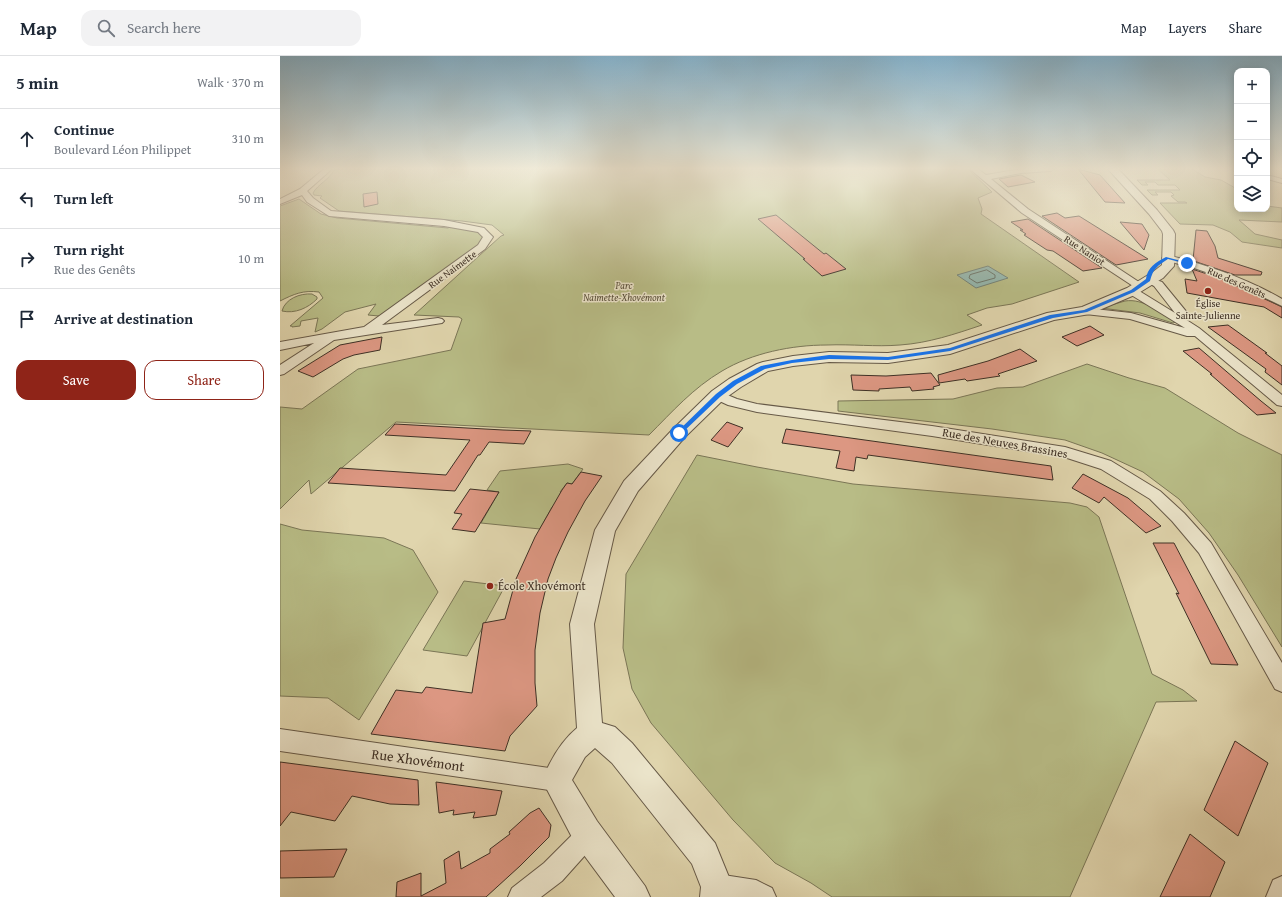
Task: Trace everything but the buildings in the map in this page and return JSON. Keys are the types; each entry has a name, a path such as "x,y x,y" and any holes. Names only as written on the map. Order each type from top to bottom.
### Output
{"street":[{"name":"Rue Naimette","path":"322,208 329,213 444,223 482,230 488,237 482,247 368,330"},
{"name":"Rue Naniot","path":"1022,208 1140,286 1179,320 1196,330 1282,402"},
{"path":"591,733 582,624 605,530 631,486 679,433 718,395 735,383 763,368 792,361 829,357 888,358 950,349 1052,316 1085,311 1140,286 1158,275 1168,266 1167,258 1169,234 1149,208"},
{"name":"Rue des Genêts","path":"1167,258 1226,275 1282,303"},
{"name":"Rue Naniot","path":"1140,286 1158,284 1182,313 1183,315 1179,320"},
{"name":"Rue Naniot","path":"1085,311 1131,316 1204,338"},
{"name":"Rue Naimette","path":"280,346 368,330 438,321"},
{"path":"280,371 333,336"},
{"name":"Rue des Neuves Brassines","path":"718,395 733,402 757,408 932,431 1065,452 1106,465 1155,495 1178,517 1205,548 1282,682"},
{"path":"591,733 575,747 556,780 588,835 634,897"},
{"path":"591,733 605,737 622,753 704,854 717,892 756,893 763,897"},
{"name":"Rue Xhovémont","path":"280,740 556,780"},
{"path":"521,897 553,872 588,835"},
{"path":"1279,897 1282,889"}],"green space":[{"path":"280,208 313,208 321,214 337,218 448,228 451,226 465,228 478,232 484,238 476,249 379,316 368,315 376,304 345,312 322,329 315,332 318,318 301,321 300,326 290,326 323,298 319,292 299,293 280,301"},
{"name":"Parc Naimette-Xhovémont","path":"335,208 982,208 981,214 1079,282 1012,304 987,308 967,315 982,325 932,340 891,346 814,345 786,348 746,359 722,371 702,385 683,401 649,435 396,422 311,494 309,480 280,509 280,407 302,409 358,369 451,350 462,319 459,317 414,315 501,236 504,235 492,225 462,221 339,211"},
{"path":"1165,208 1234,208 1234,212 1270,212 1270,208 1282,208 1282,222 1239,220 1255,234 1282,240 1282,248 1242,242 1230,232 1213,225 1180,224"},
{"path":"312,294 317,297 317,299 305,308 292,312 282,311 286,303 290,300 298,296"},
{"path":"1125,301 1145,304 1176,322 1173,323 1140,313 1101,308"},
{"path":"1087,364 1165,388 1238,433 1282,455 1282,647 1238,575 1209,533 1179,499 1143,472 1102,453 1065,440 992,429 838,411 838,401 953,399 997,388 1023,387"},
{"path":"697,455 853,484 1070,503 1087,507 1099,517 1152,674 1183,690 1197,701 1156,702 1070,897 832,897 811,883 775,863 733,820 651,723 632,689 623,648 626,574"},
{"path":"568,464 583,469 572,484 567,483 560,492 565,494 555,508 552,507 540,529 481,523 499,492 487,490 500,471"},
{"path":"280,524 302,530 384,538 413,550 438,592 359,720 328,698 280,696"},
{"path":"464,581 505,586 467,656 423,650"}],"water":[{"path":"988,266 1008,278 976,288 957,275"}],"place":[{"name":"Église Sainte-Julienne","path":"1208,291"},
{"name":"École Xhovémont","path":"490,586"}],"route":[{"path":"679,433 718,395 735,383 763,368 792,361 829,357 867,359 888,358 950,349 1052,316 1085,311 1132,291 1140,286 1148,280 1149,272 1158,263 1167,258 1187,263"}]}
